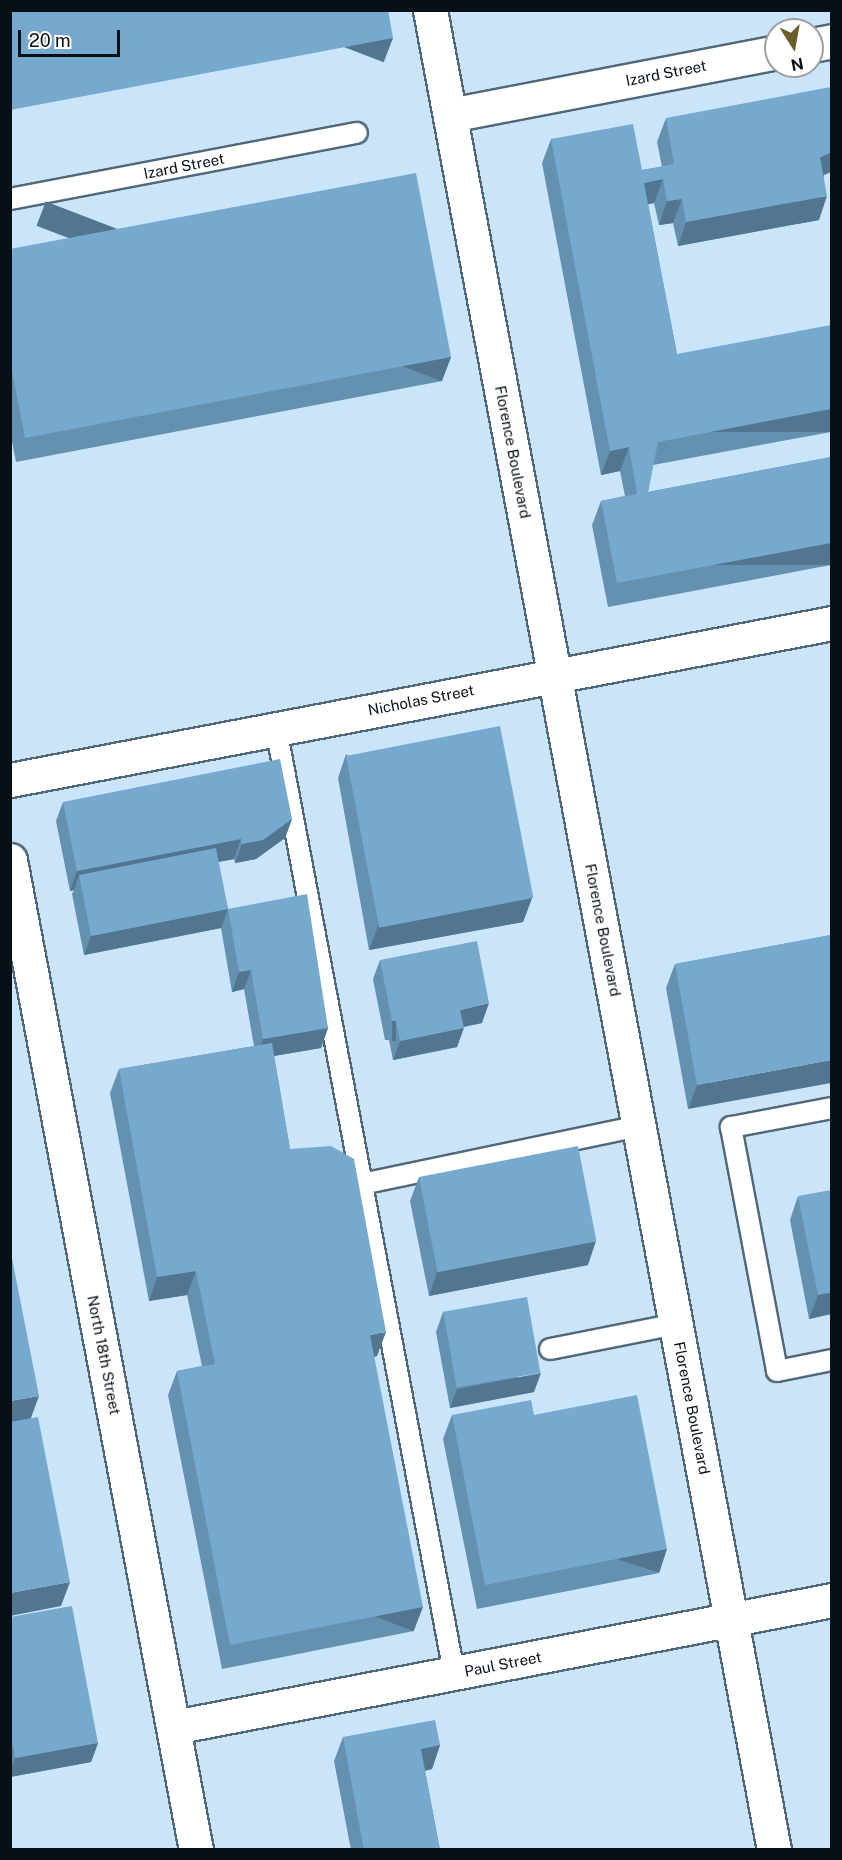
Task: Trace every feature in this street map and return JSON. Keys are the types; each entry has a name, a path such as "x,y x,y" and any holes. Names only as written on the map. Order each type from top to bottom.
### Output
{"street":[{"name":"Florence Boulevard","path":"430,10 774,1850"},
{"name":"Izard Street","path":"450,115 764,54"},
{"name":"Nicholas Street","path":"10,780 831,623"},
{"name":"North 18th Street","path":"10,860 196,1850"},
{"name":"Paul Street","path":"174,1727 831,1600"}],"lane":[{"name":"Izard Street","path":"10,199 357,133"},
{"path":"276,728 454,1673"},
{"path":"831,1108 731,1127 777,1371 831,1360"},
{"path":"362,1185 639,1126"},
{"path":"550,1349 676,1324"}],"building":[{"path":"10,10 388,10 393,38 10,110"},
{"path":"831,87 831,152 820,157 827,196 686,222 682,199 667,201 663,179 644,183 677,354 831,325 831,409 658,442 648,492 831,457 831,543 617,583 601,501 637,494 629,447 610,451 551,139 633,124 642,170 674,164 666,118"},
{"path":"416,173 451,357 25,438 10,361 10,249"},
{"path":"500,726 533,898 379,928 346,756"},
{"path":"280,759 292,819 263,840 242,844 241,839 77,871 63,802"},
{"path":"216,848 228,909 91,936 79,875"},
{"path":"307,894 328,1028 263,1039 251,970 239,972 228,909"},
{"path":"831,935 831,1060 697,1085 675,964"},
{"path":"477,941 489,1003 460,1010 464,1028 400,1041 396,1021 392,1021 380,960"},
{"path":"272,1043 290,1149 331,1146 354,1159 386,1332 370,1335 423,1607 230,1645 177,1371 215,1364 196,1271 157,1277 119,1069"},
{"path":"578,1146 597,1241 437,1272 419,1177"},
{"path":"831,1190 831,1292 818,1295 798,1196"},
{"path":"10,1248 39,1396 10,1401"},
{"path":"527,1297 540,1373 457,1388 443,1312"},
{"path":"637,1395 667,1549 485,1585 452,1415 531,1400 534,1415"},
{"path":"38,1417 70,1582 10,1593 10,1422"},
{"path":"72,1606 98,1743 15,1758 13,1745 10,1745 10,1617"},
{"path":"435,1720 440,1745 421,1749 440,1850 364,1850 343,1737"}]}
